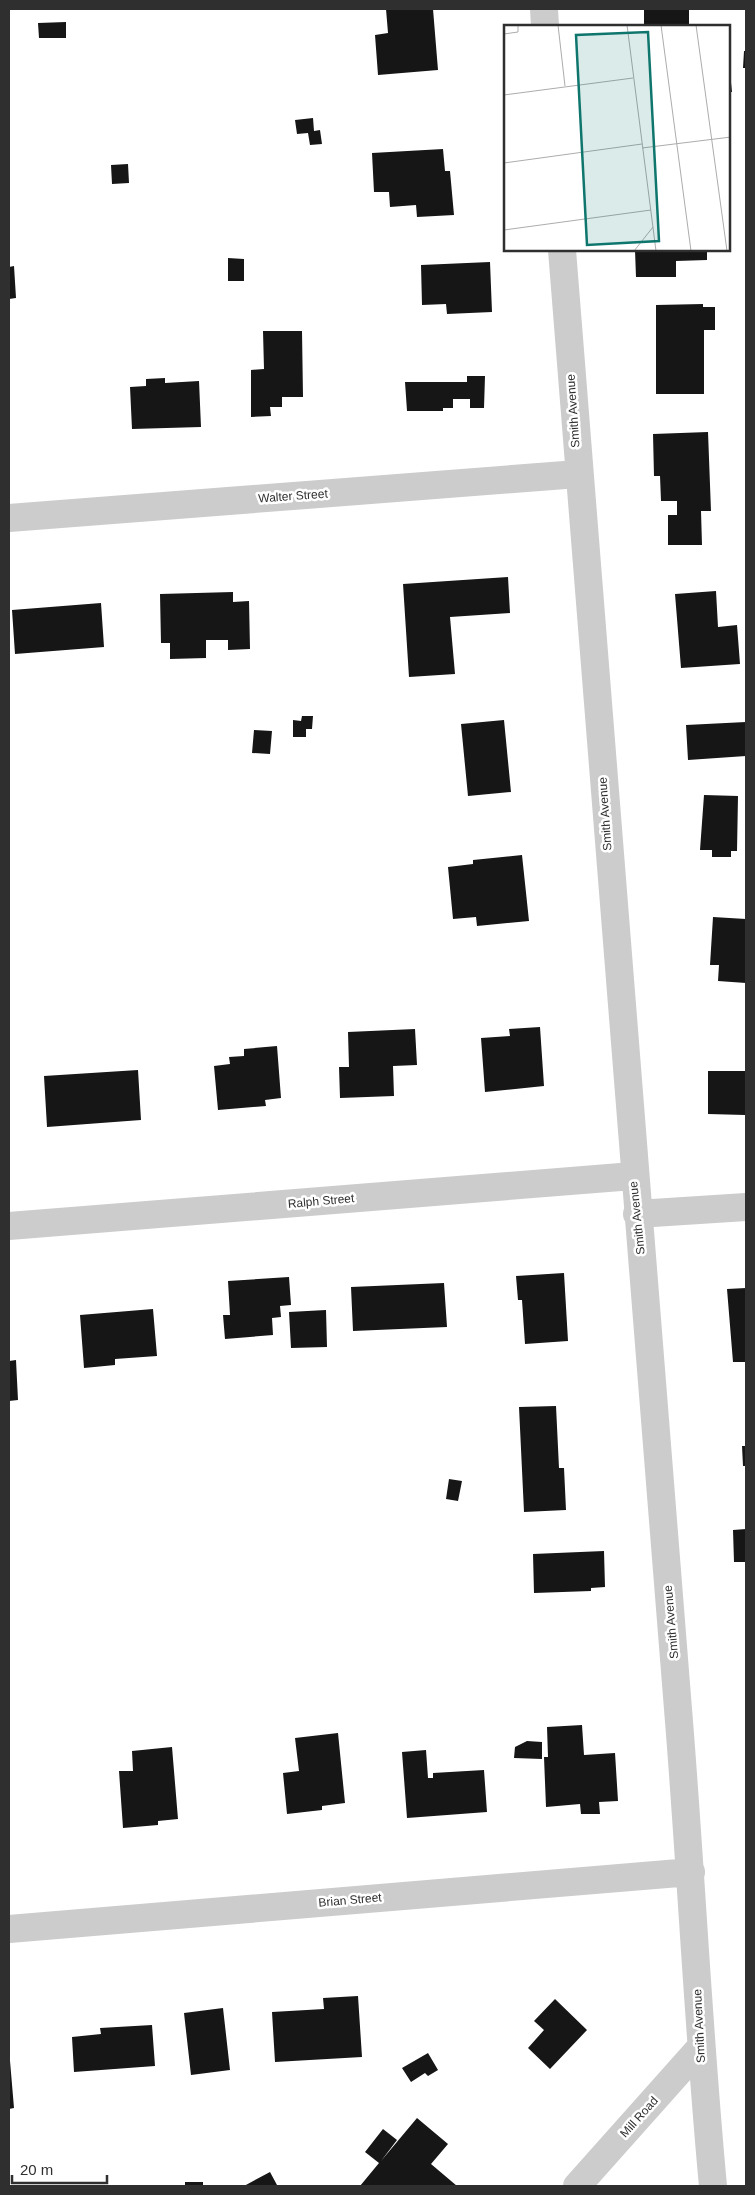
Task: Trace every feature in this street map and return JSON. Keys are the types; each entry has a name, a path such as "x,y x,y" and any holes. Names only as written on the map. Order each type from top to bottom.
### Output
{"street":[{"path":"544,9 545,25"},
{"name":"Smith Avenue","path":"562,251 633,1176 691,1872 700,2048 713,2186"},
{"name":"Walter Street","path":"9,518 578,474"},
{"name":"Ralph Street","path":"9,1226 633,1176"},
{"path":"637,1214 746,1207"},
{"name":"Brian Street","path":"9,1929 691,1872"},
{"name":"Mill Road","path":"578,2186 700,2048"}],"building":[{"path":"386,9 433,9 438,70 378,75 375,35 388,33"},
{"path":"644,9 689,9 689,25 644,25"},
{"path":"66,22 66,38 39,38 38,23"},
{"path":"744,51 746,51 746,68 743,68"},
{"path":"730,73 732,92 730,92"},
{"path":"313,118 314,131 320,130 322,144 310,145 308,133 297,134 295,120"},
{"path":"443,149 445,171 450,171 454,215 417,217 416,205 390,207 389,192 374,192 372,153"},
{"path":"128,164 129,183 112,184 111,165"},
{"path":"635,251 717,251 707,252 707,260 676,261 676,277 636,277"},
{"path":"228,258 244,259 244,281 228,281"},
{"path":"490,262 492,312 447,314 446,304 422,305 421,265"},
{"path":"14,266 16,298 9,299 9,267"},
{"path":"703,304 703,307 715,307 715,330 704,330 704,394 656,394 656,305"},
{"path":"263,331 302,331 303,397 282,397 282,407 270,407 271,416 251,417 251,370 264,369"},
{"path":"467,376 485,376 484,408 470,408 470,399 453,399 453,408 443,408 443,411 407,411 405,382 467,382"},
{"path":"165,378 165,383 199,381 201,427 132,429 130,387 146,386 146,379"},
{"path":"708,432 711,511 701,511 702,545 668,545 668,515 677,515 677,501 661,501 660,476 654,476 653,434"},
{"path":"508,577 510,613 450,617 455,674 409,677 403,584"},
{"path":"716,591 718,627 737,625 740,664 681,668 675,594"},
{"path":"233,592 233,602 249,601 250,649 228,650 228,640 206,640 206,658 170,659 170,643 161,643 160,594"},
{"path":"101,603 104,647 15,654 12,610"},
{"path":"302,716 313,716 312,729 306,729 306,737 293,737 293,720 301,721"},
{"path":"504,720 511,792 468,796 461,724"},
{"path":"746,722 746,756 688,760 686,725"},
{"path":"254,730 272,731 270,754 252,753"},
{"path":"704,795 738,796 737,851 731,851 731,857 712,857 712,850 700,850"},
{"path":"522,855 529,921 477,926 476,917 453,919 448,867 473,864 473,860"},
{"path":"713,917 746,919 746,983 718,981 719,965 710,965"},
{"path":"540,1027 544,1086 485,1092 481,1038 510,1036 509,1029"},
{"path":"415,1029 417,1065 393,1066 394,1096 340,1098 339,1067 349,1067 348,1032"},
{"path":"277,1046 281,1098 265,1100 266,1106 218,1110 214,1066 230,1064 229,1057 244,1056 244,1049"},
{"path":"138,1070 141,1120 47,1127 44,1076"},
{"path":"708,1071 746,1071 745,1115 708,1114"},
{"path":"564,1273 568,1341 525,1344 522,1300 518,1300 516,1276"},
{"path":"289,1277 291,1305 280,1306 281,1317 272,1318 273,1335 225,1339 223,1315 230,1315 228,1281"},
{"path":"444,1283 447,1327 353,1331 351,1287"},
{"path":"746,1288 746,1362 733,1362 727,1289"},
{"path":"153,1309 157,1356 115,1359 115,1365 84,1368 80,1315"},
{"path":"326,1310 327,1347 291,1348 289,1312"},
{"path":"16,1360 18,1400 9,1401 9,1361"},
{"path":"556,1406 559,1468 564,1468 566,1510 524,1512 519,1407"},
{"path":"742,1446 746,1446 746,1466 743,1466"},
{"path":"449,1479 462,1481 458,1501 446,1499"},
{"path":"746,1529 746,1562 734,1562 733,1530"},
{"path":"604,1551 605,1587 591,1588 591,1591 534,1593 533,1554"},
{"path":"582,1725 584,1755 615,1753 618,1801 599,1802 600,1814 581,1814 580,1804 546,1807 544,1757 548,1757 547,1727"},
{"path":"338,1733 345,1803 322,1806 322,1810 287,1814 283,1773 299,1771 295,1738"},
{"path":"527,1741 542,1742 542,1759 514,1758 515,1747"},
{"path":"172,1747 178,1819 158,1821 158,1825 123,1828 119,1771 133,1771 132,1751"},
{"path":"426,1750 428,1778 433,1778 433,1773 484,1770 487,1812 407,1818 402,1752"},
{"path":"358,1996 362,2057 275,2062 272,2012 324,2009 323,1998"},
{"path":"555,1999 587,2030 550,2069 528,2048 544,2030 534,2021"},
{"path":"223,2008 230,2070 191,2075 184,2013"},
{"path":"152,2025 155,2066 74,2072 72,2037 101,2034 100,2028"},
{"path":"9,2049 14,2108 9,2109"},
{"path":"428,2053 438,2070 428,2076 425,2073 411,2082 402,2068"},
{"path":"417,2118 448,2144 431,2164 457,2186 360,2186 379,2163 365,2152 383,2129 397,2140 381,2161"},
{"path":"270,2172 277,2185 244,2186"},
{"path":"185,2182 203,2182 203,2186 185,2186"}]}
